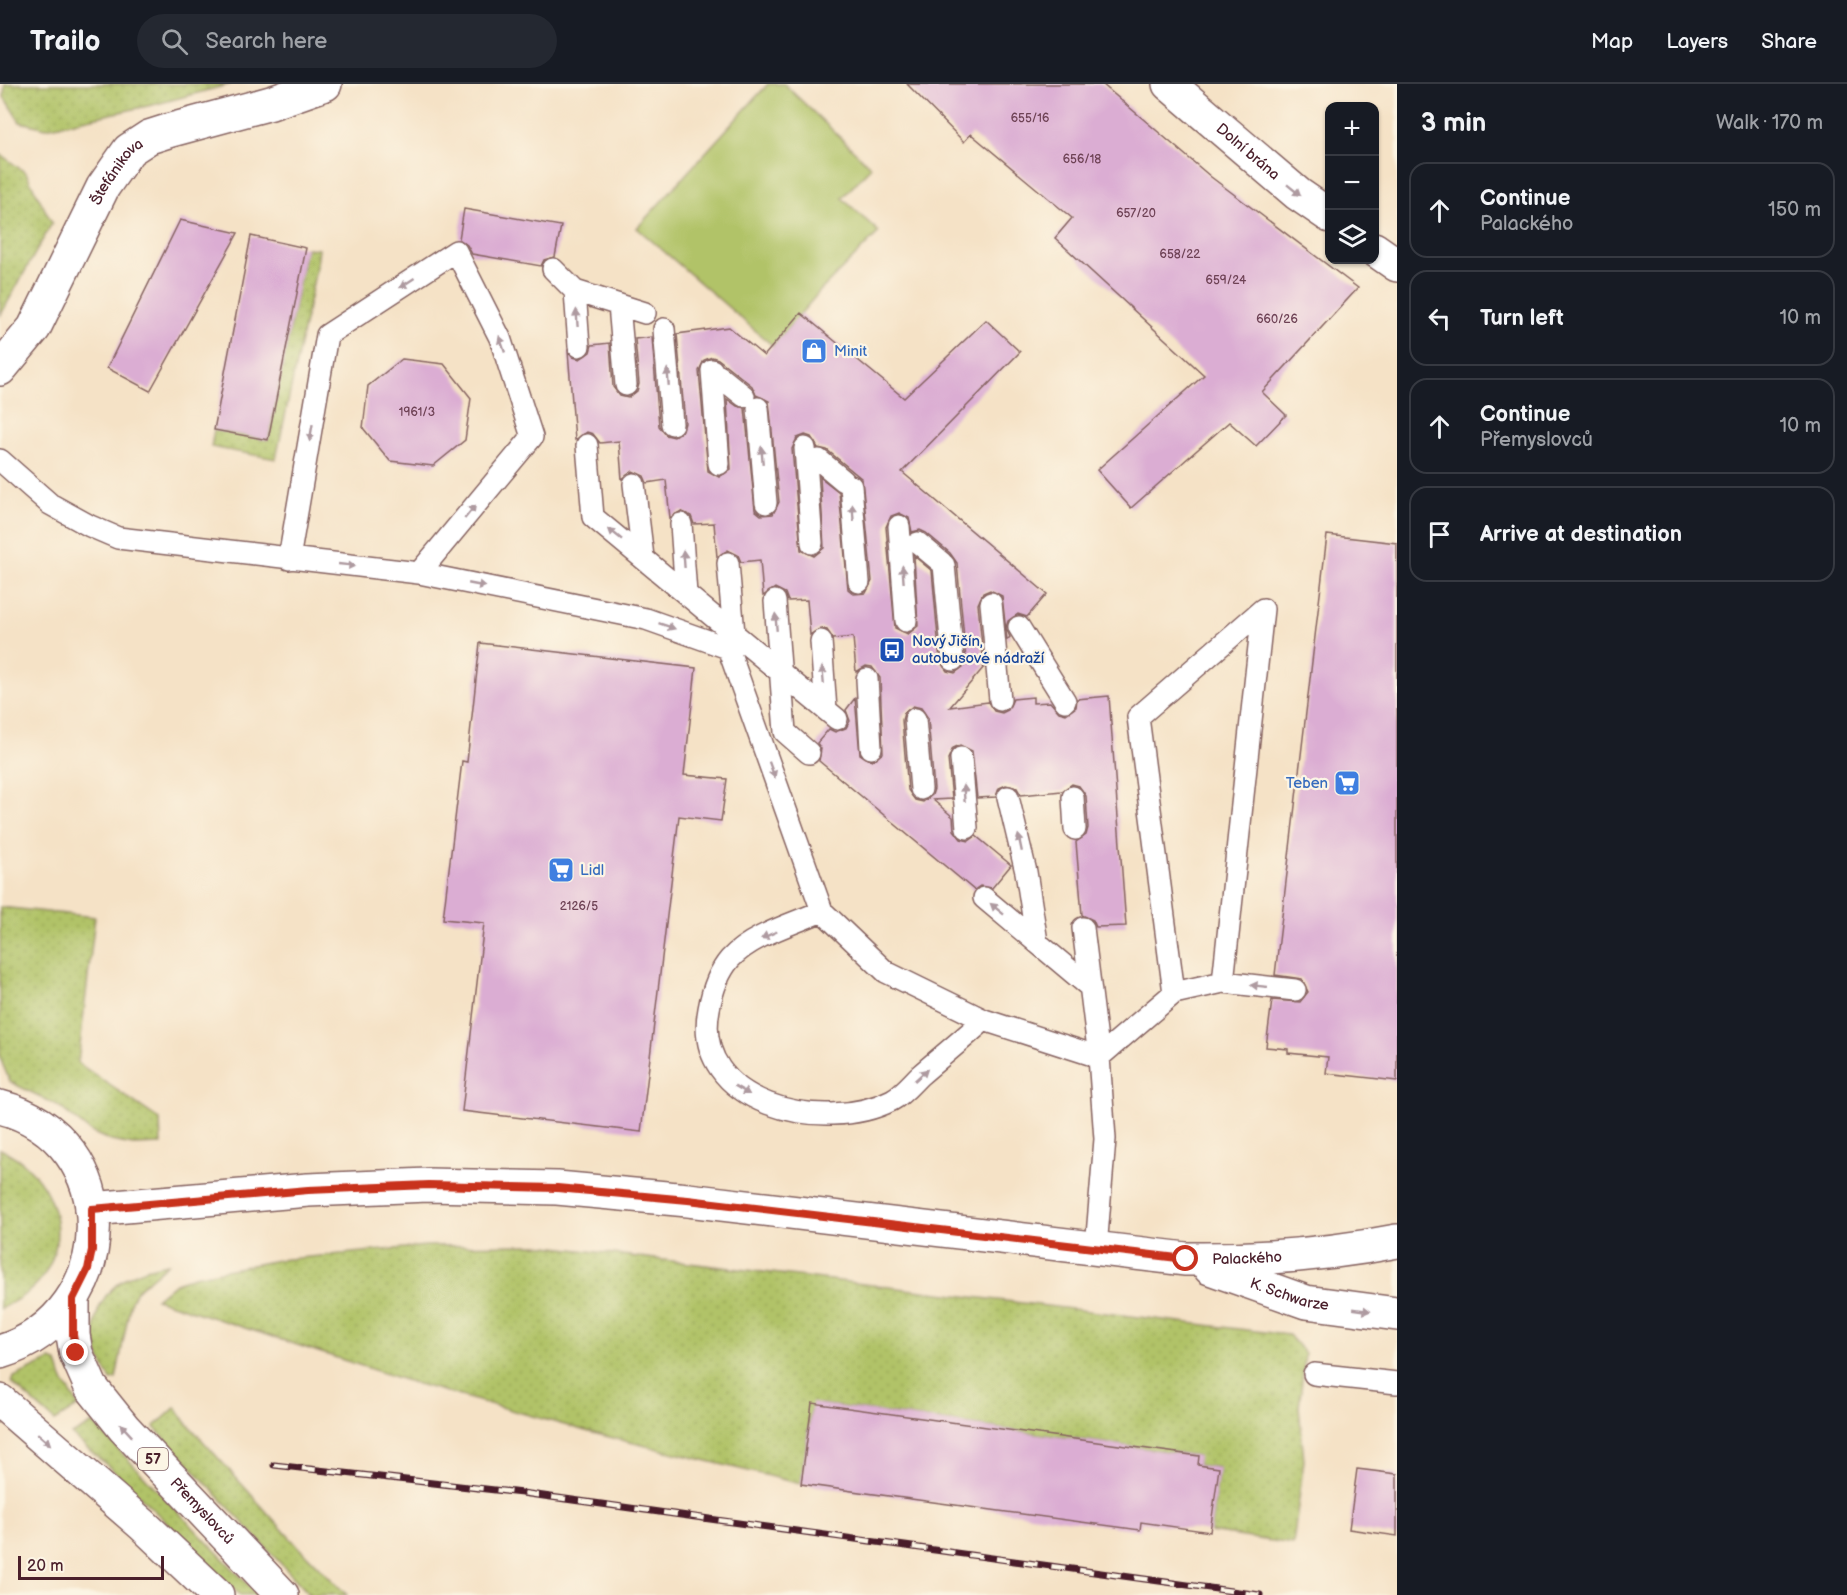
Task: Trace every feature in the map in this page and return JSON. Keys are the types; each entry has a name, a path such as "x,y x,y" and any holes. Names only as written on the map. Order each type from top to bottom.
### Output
{"street":[{"name":"Štefánikova","path":"0,369 34,328 103,187 129,150 160,133 271,103 325,84"},
{"name":"Dolní brána","path":"1169,84 1298,194 1325,213"},
{"path":"1379,252 1397,265"},
{"name":"57","path":"0,1107 22,1115 56,1138 80,1170 92,1209 92,1250 88,1269 73,1299 54,1321 38,1334 21,1345 0,1352"},
{"name":"Palackého","path":"92,1209 308,1190 429,1185 557,1188 711,1203 1186,1259 1258,1260 1342,1252 1397,1241"},
{"name":"K. Schwarze","path":"1186,1259 1306,1302 1397,1314"},
{"name":"Přemyslovců","path":"73,1299 73,1335 76,1353 91,1387 124,1428 282,1595"},
{"path":"0,1401 217,1595"}],"lane":[{"path":"289,559 327,335 456,251 501,338 532,437 419,573"},
{"path":"553,268 575,291 645,313"},
{"path":"575,291 579,346"},
{"path":"619,305 626,385"},
{"path":"664,329 672,424"},
{"path":"719,464 715,373 751,402 766,503"},
{"path":"587,445 593,517 832,715 821,641"},
{"path":"812,543 812,454 848,484 859,582"},
{"path":"0,460 50,504 118,538 419,573 646,619 728,648 822,911 886,972 984,1020 1099,1057"},
{"path":"634,484 643,557"},
{"path":"681,524 686,594"},
{"path":"899,526 906,621"},
{"path":"918,543 943,564 953,660"},
{"path":"728,564 734,634"},
{"path":"775,601 785,732 809,753"},
{"path":"991,603 1000,700"},
{"path":"1174,993 1138,717 1263,609 1223,982"},
{"path":"1019,627 1065,700"},
{"path":"867,679 871,748"},
{"path":"915,719 924,791"},
{"path":"961,758 967,828"},
{"path":"1008,797 1019,869 1037,942"},
{"path":"1073,797 1075,829"},
{"path":"984,898 1090,987"},
{"path":"822,911 756,940 730,959 713,989 706,1023 713,1056 730,1083 760,1101 793,1111 826,1114 861,1111 893,1100 984,1020"},
{"path":"1083,928 1099,1057 1105,1139 1096,1248"},
{"path":"1099,1057 1174,993 1223,982 1295,990"},
{"path":"1314,1374 1397,1383"},
{"path":"186,1565 202,1595"}],"green space":[{"path":"5,84 231,84 157,104 46,128 20,122 4,97"},
{"path":"768,84 784,84 871,167 842,198 879,232 820,291 773,346 637,228"},
{"path":"0,154 26,173 52,223 0,316"},
{"path":"306,248 319,249 317,264 276,459 211,447 214,430 268,440"},
{"path":"0,907 95,917 78,1063 160,1120 161,1144 133,1145 111,1141 91,1132 57,1105 10,1082 0,1058"},
{"path":"0,1149 17,1158 32,1171 44,1187 52,1205 56,1223 56,1243 51,1261 41,1279 22,1296 0,1309"},
{"path":"538,1245 1289,1335 1305,1354 1299,1407 1304,1460 1293,1544 1210,1532 1219,1468 1198,1465 1198,1456 820,1404 811,1411 801,1484 593,1433 414,1383 156,1299 174,1284 194,1276 278,1260 426,1246"},
{"path":"168,1264 138,1289 131,1300 116,1379 111,1380 100,1359 95,1339 96,1320 101,1304 112,1289 126,1278 145,1269"},
{"path":"50,1360 57,1362 62,1379 79,1406 55,1421 12,1383 14,1377"},
{"path":"176,1407 186,1422 292,1540 347,1595 310,1595 154,1427"},
{"path":"93,1423 258,1595 240,1595 116,1473 72,1435"}],"building":[{"path":"907,84 1102,84 1211,177 1358,288 1262,392 1286,415 1256,446 1229,422 1131,508 1097,470 1204,375 1055,238 1072,218 971,134 964,142"},
{"path":"464,209 561,226 555,257 544,260 541,266 472,254 467,245 459,239"},
{"path":"180,220 238,233 150,391 107,368"},
{"path":"251,236 306,248 268,440 214,430"},
{"path":"801,313 904,398 986,320 1020,352 902,472 1047,594 1027,617 1018,614 1008,621 1006,628 1010,637 1007,640 1002,596 990,590 983,593 978,604 984,667 950,707 988,702 994,711 1002,713 1008,710 1013,699 1033,697 1033,703 1050,702 1059,712 1066,714 1076,707 1077,699 1109,696 1126,926 1096,927 1093,920 1082,915 1076,842 1086,835 1088,828 1086,796 1079,786 1072,784 1062,791 1021,795 1017,788 1006,785 999,788 996,797 977,798 972,751 960,745 953,748 948,759 952,799 933,800 953,817 954,830 961,839 969,841 976,836 1011,865 992,888 980,886 974,890 819,761 821,749 817,743 829,729 835,732 846,728 850,721 846,710 855,698 860,754 872,761 883,753 880,678 872,667 866,666 856,672 853,637 833,639 827,630 821,628 810,635 807,600 788,601 785,593 775,588 763,596 760,560 741,562 738,555 728,550 717,557 714,523 694,524 691,516 681,511 670,518 666,480 647,483 644,476 633,471 622,479 619,441 600,443 593,434 587,432 575,440 568,351 573,357 580,359 590,352 592,345 610,343 613,387 620,396 628,398 637,391 639,384 635,339 652,337 659,426 666,435 674,437 683,430 685,423 677,334 729,327 764,356","holes":["712,357 718,359 752,386 756,395 769,401 779,502 773,514 761,515 755,510 745,408 727,399 731,469 719,477 708,471 699,371 704,360","805,435 811,437 818,448 827,450 862,479 872,581 866,593 854,594 848,589 839,492 820,477 824,548 814,556 801,550 792,449 797,438","899,513 909,518 912,532 920,530 926,533 950,553 957,563 966,659 964,666 955,673 947,671 940,661 932,571 914,556 918,626 908,634 895,628 886,527 891,516","913,706 921,708 928,718 934,789 932,795 923,802 915,800 908,790 902,720 904,713"]},
{"path":"402,359 444,364 471,398 465,440 433,466 390,461 363,428 368,386"},
{"name":"Teben","path":"1327,535 1397,543 1397,1081 1326,1073 1328,1057 1288,1053 1288,1049 1266,1047 1272,1000 1300,1002 1308,992 1302,979 1275,975"},
{"name":"Lidl","path":"480,643 696,668 684,775 727,779 721,821 679,816 641,1132 462,1111 484,923 443,919 462,761 467,762"},
{"path":"812,1403 1199,1456 1198,1465 1219,1468 1210,1532 1141,1522 1140,1530 801,1484"},
{"path":"1357,1469 1397,1474 1397,1536 1349,1529"}],"railway":[{"path":"274,1465 522,1493 1260,1595"}],"place":[{"name":"Minit","path":"814,351"},
{"name":"Nový Jičín, autobusové nádraží","path":"892,650"},
{"name":"Teben","path":"1347,783"},
{"name":"Lidl","path":"561,870"}],"route":[{"path":"76,1353 73,1335 73,1299 88,1269 94,1229 92,1209 308,1190 429,1185 557,1188 688,1200 1186,1259"}]}
